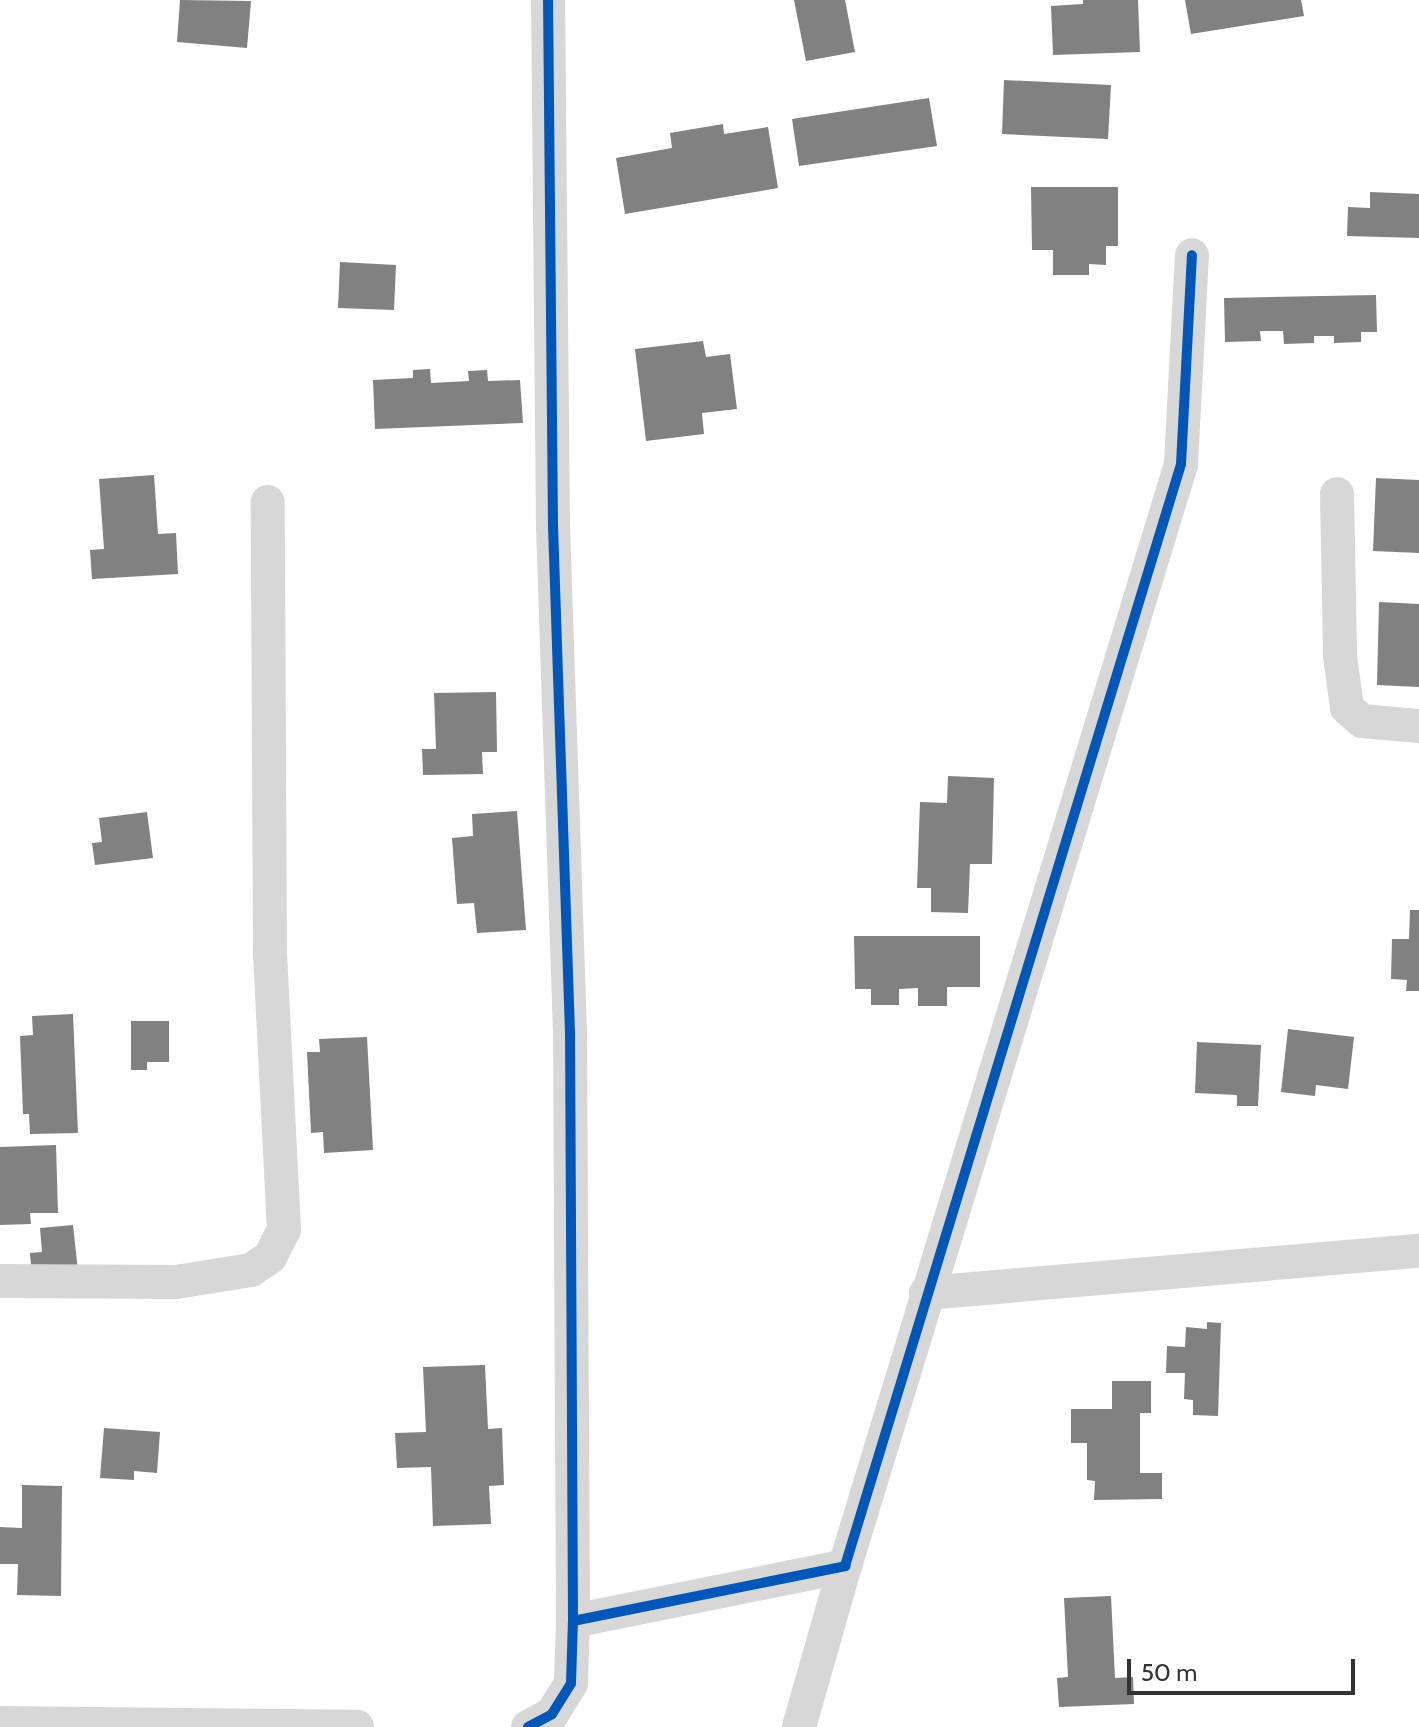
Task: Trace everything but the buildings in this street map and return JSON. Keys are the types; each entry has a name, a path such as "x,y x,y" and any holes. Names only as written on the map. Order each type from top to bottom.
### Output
{"street":[{"path":"528,1727 552,1714 571,1683 573,1621 570,1033 553,527 548,0"},
{"path":"799,1727 926,1293 1181,464 1192,255"},
{"path":"1337,494 1340,656 1347,708 1362,721 1419,726"},
{"path":"0,1281 176,1282 251,1270 270,1257 284,1230 270,949 268,502"},
{"path":"926,1293 1419,1251"},
{"path":"573,1621 845,1566"},
{"path":"0,1723 357,1727"}],"cycle path":[{"path":"528,1727 552,1714 571,1683 573,1621 570,1033 553,527 548,0"},
{"path":"573,1621 845,1566 1181,464 1192,255"}]}
